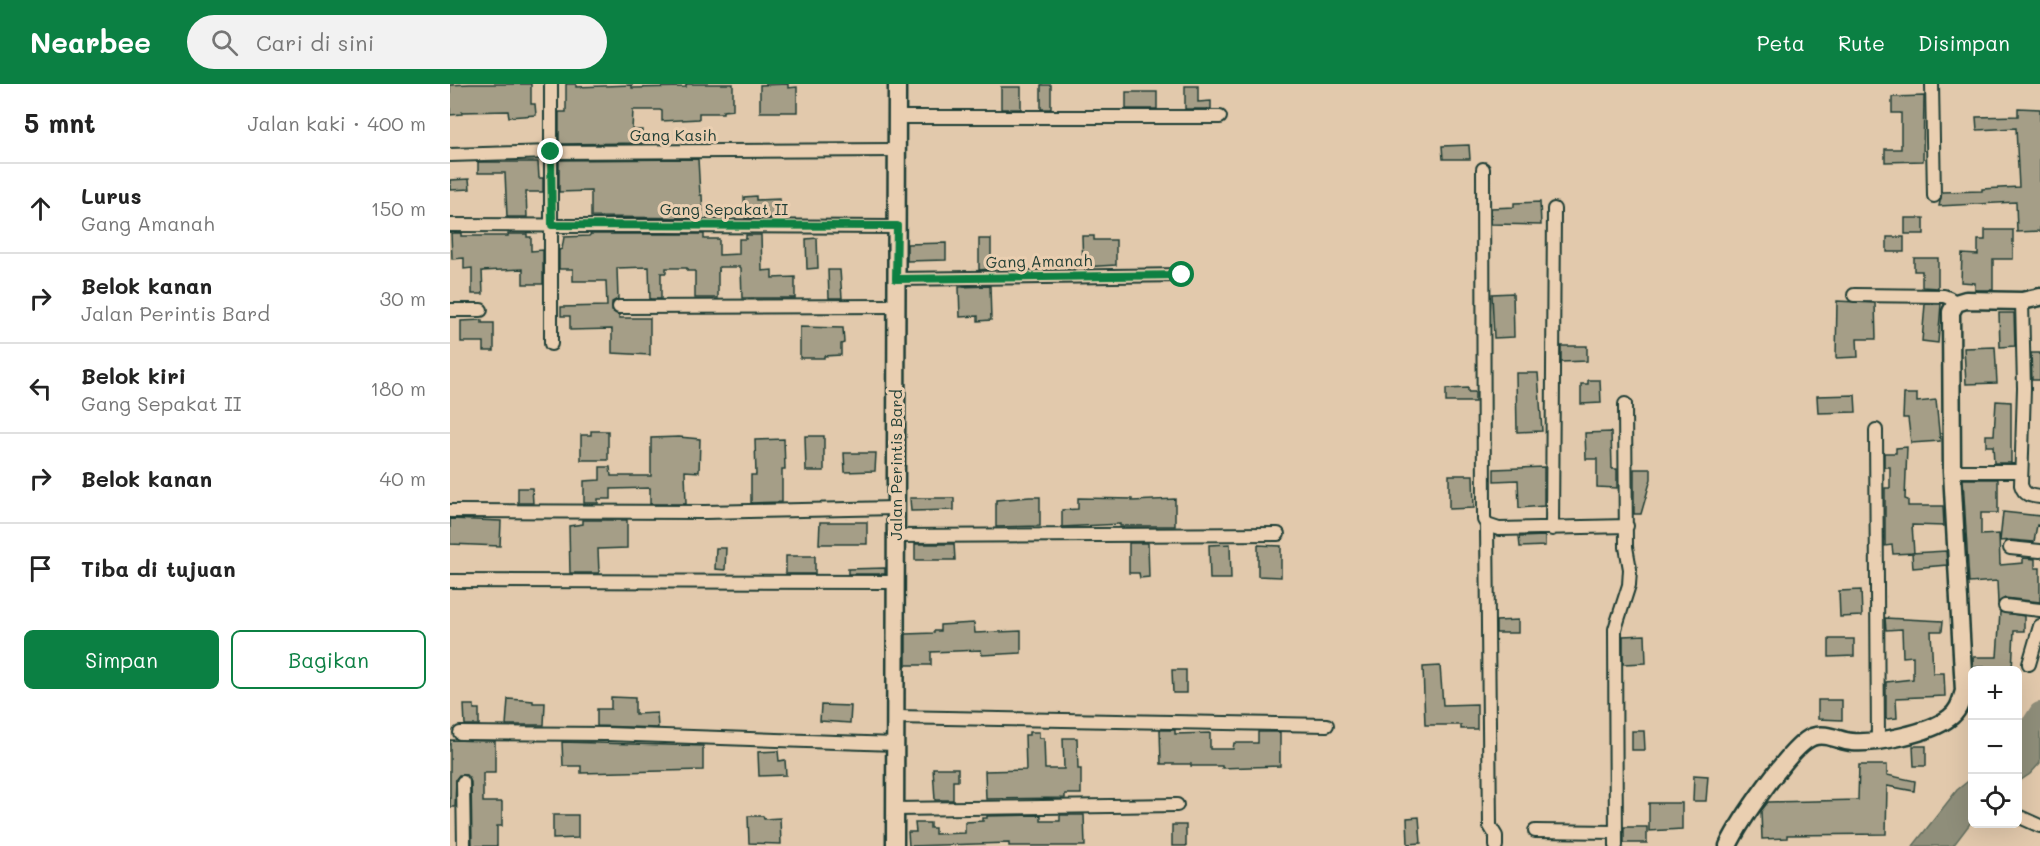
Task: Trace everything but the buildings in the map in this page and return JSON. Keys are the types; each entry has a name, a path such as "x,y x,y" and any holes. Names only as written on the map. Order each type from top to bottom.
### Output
{"street":[{"path":"551,84 551,344"},
{"name":"Jalan Perintis Bard","path":"895,846 897,84"},
{"path":"1932,84 1934,196"},
{"path":"897,117 1220,117"},
{"name":"Gang Kasih","path":"450,155 551,152 897,150"},
{"path":"1483,169 1484,520 1487,525 1491,826 1496,836 1496,846"},
{"path":"1552,529 1554,209"},
{"name":"Gang Sepakat II","path":"450,225 897,226"},
{"name":"Gang Amanah","path":"896,279 1182,275"},
{"path":"1854,296 1944,296 1956,303"},
{"path":"1728,846 1761,795 1791,754 1804,742 1814,736 1832,736 1848,742 1878,742 1935,727 1950,718 1960,706 1964,690 1952,471 1951,312 1956,303 1966,300 2022,302 2040,297"},
{"path":"2022,302 2024,388 2021,471 2023,492 2032,496 2040,496"},
{"path":"619,307 896,306"},
{"path":"450,310 481,310"},
{"path":"1616,846 1615,629 1629,585 1630,569 1626,548 1625,404"},
{"path":"1876,430 1878,742"},
{"path":"1952,471 2021,471"},
{"path":"450,510 705,512 896,508"},
{"path":"1487,525 1500,529 1627,526"},
{"path":"896,536 1278,534"},
{"path":"2010,548 2040,551"},
{"path":"450,582 896,582"},
{"path":"2005,606 2040,610"},
{"path":"2029,664 2040,626"},
{"path":"895,717 1327,725"},
{"path":"460,733 607,734 895,744"},
{"path":"463,782 464,846"},
{"path":"895,809 1177,805"},
{"path":"2022,818 2040,826"},
{"path":"1535,831 1616,832"}],"shaded area":[{"path":"2040,718 2040,763 2022,779 2022,774 2022,738"},
{"path":"1968,781 1968,826 1953,846 1913,846 1957,790"}],"waterway":[{"path":"2022,734 2033,724 2040,713"}],"route":[{"path":"551,152 552,225 897,226 896,279 1182,275"}]}
